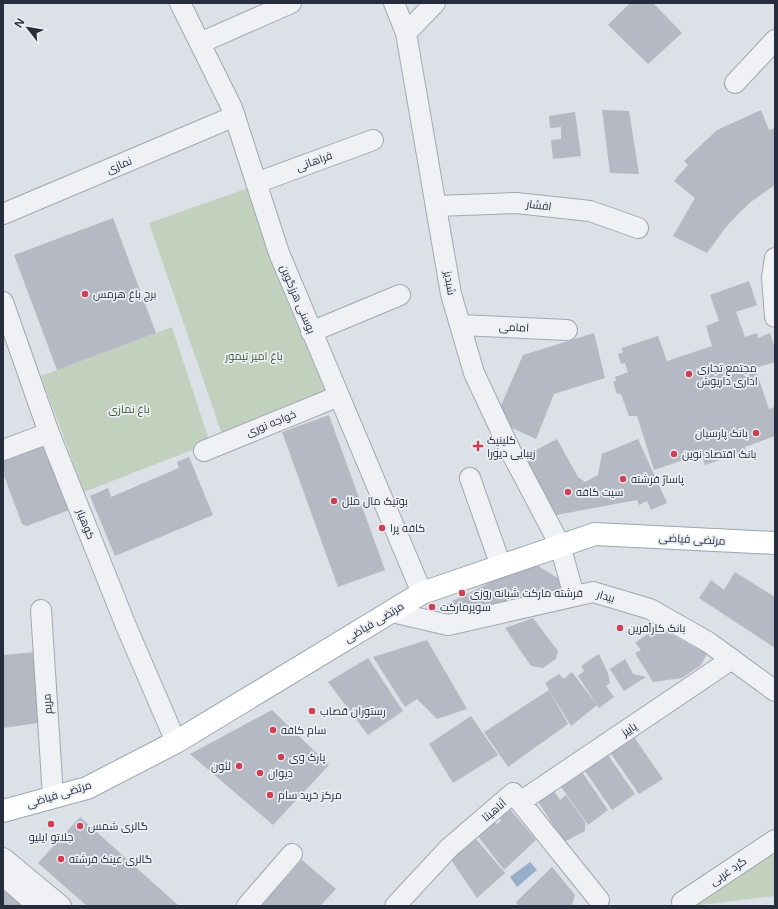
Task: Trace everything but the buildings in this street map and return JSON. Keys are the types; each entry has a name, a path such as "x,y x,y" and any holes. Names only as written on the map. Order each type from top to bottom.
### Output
{"main road":[{"name":"مرتضی فیاضی","path":"3,811 87,788 176,742 422,593 595,534 775,543"}],"street":[{"name":"بوسنی هرزگوین","path":"180,3 234,116 279,253 422,593"},
{"path":"200,43 291,3"},
{"name":"شبدیز","path":"394,3 406,33 451,294 474,373 512,454 560,546 574,596"},
{"path":"406,33 435,3"},
{"path":"734,83 775,40"},
{"name":"نمازی","path":"3,214 234,116"},
{"name":"فراهانی","path":"256,183 373,140"},
{"name":"افشار","path":"437,206 516,202 590,211 638,228"},
{"path":"775,258 772,277 775,317"},
{"path":"311,332 400,295"},
{"name":"کوهیار","path":"3,302 49,433 126,626 176,742"},
{"name":"امامی","path":"460,325 567,330"},
{"name":"خواجه نوری","path":"204,451 339,396"},
{"path":"3,450 49,433"},
{"path":"470,478 501,566"},
{"name":"بیدار","path":"392,612 448,625 594,592 650,609 708,642 775,691"},
{"name":"مریم","path":"41,610 53,797"},
{"name":"پاییز","path":"526,798 732,659"},
{"name":"آناهیتا","path":"395,906 449,848 514,793 599,900"},
{"name":"گرد غربی","path":"682,902 775,840"},
{"path":"247,906 292,854"},
{"path":"3,858 60,906"},
{"path":"3,875 38,906"}],"green space":[{"name":"باغ امیر تیمور","path":"251,187 331,393 223,437 149,223"},
{"name":"باغ نمازی","path":"172,327 210,443 84,492 41,376"},
{"path":"770,851 775,858 775,896 692,906"}],"water":[{"path":"530,862 537,870 517,887 510,877"}],"place":[{"name":"برج باغ هرمس","path":"85,294"},
{"name":"مجتمع تجاری اداری داریوش","path":"689,374"},
{"name":"بانک پارسیان","path":"756,433"},
{"name":"کلینیک زیبایی دیورا","path":"478,446"},
{"name":"بانک اقتصاد نوین","path":"674,454"},
{"name":"پاساژ فرشته","path":"623,479"},
{"name":"سیت کافه","path":"568,492"},
{"name":"بوتیک مال ملل","path":"334,501"},
{"name":"کافه پرا","path":"382,528"},
{"name":"فرشته مارکت شبانه روزی","path":"462,593"},
{"name":"سوپرمارکت","path":"432,607"},
{"name":"بانک کارآفرین","path":"620,628"},
{"name":"رستوران قصاب","path":"312,711"},
{"name":"سام کافه","path":"273,730"},
{"name":"پارک وی","path":"281,757"},
{"name":"لئون","path":"239,766"},
{"name":"دیوان","path":"260,773"},
{"name":"مرکز خرید سام","path":"270,795"},
{"name":"جلاتو ایلیو","path":"51,824"},
{"name":"گالری شمس","path":"80,826"},
{"name":"گالری عینک فرشته","path":"61,859"}]}
